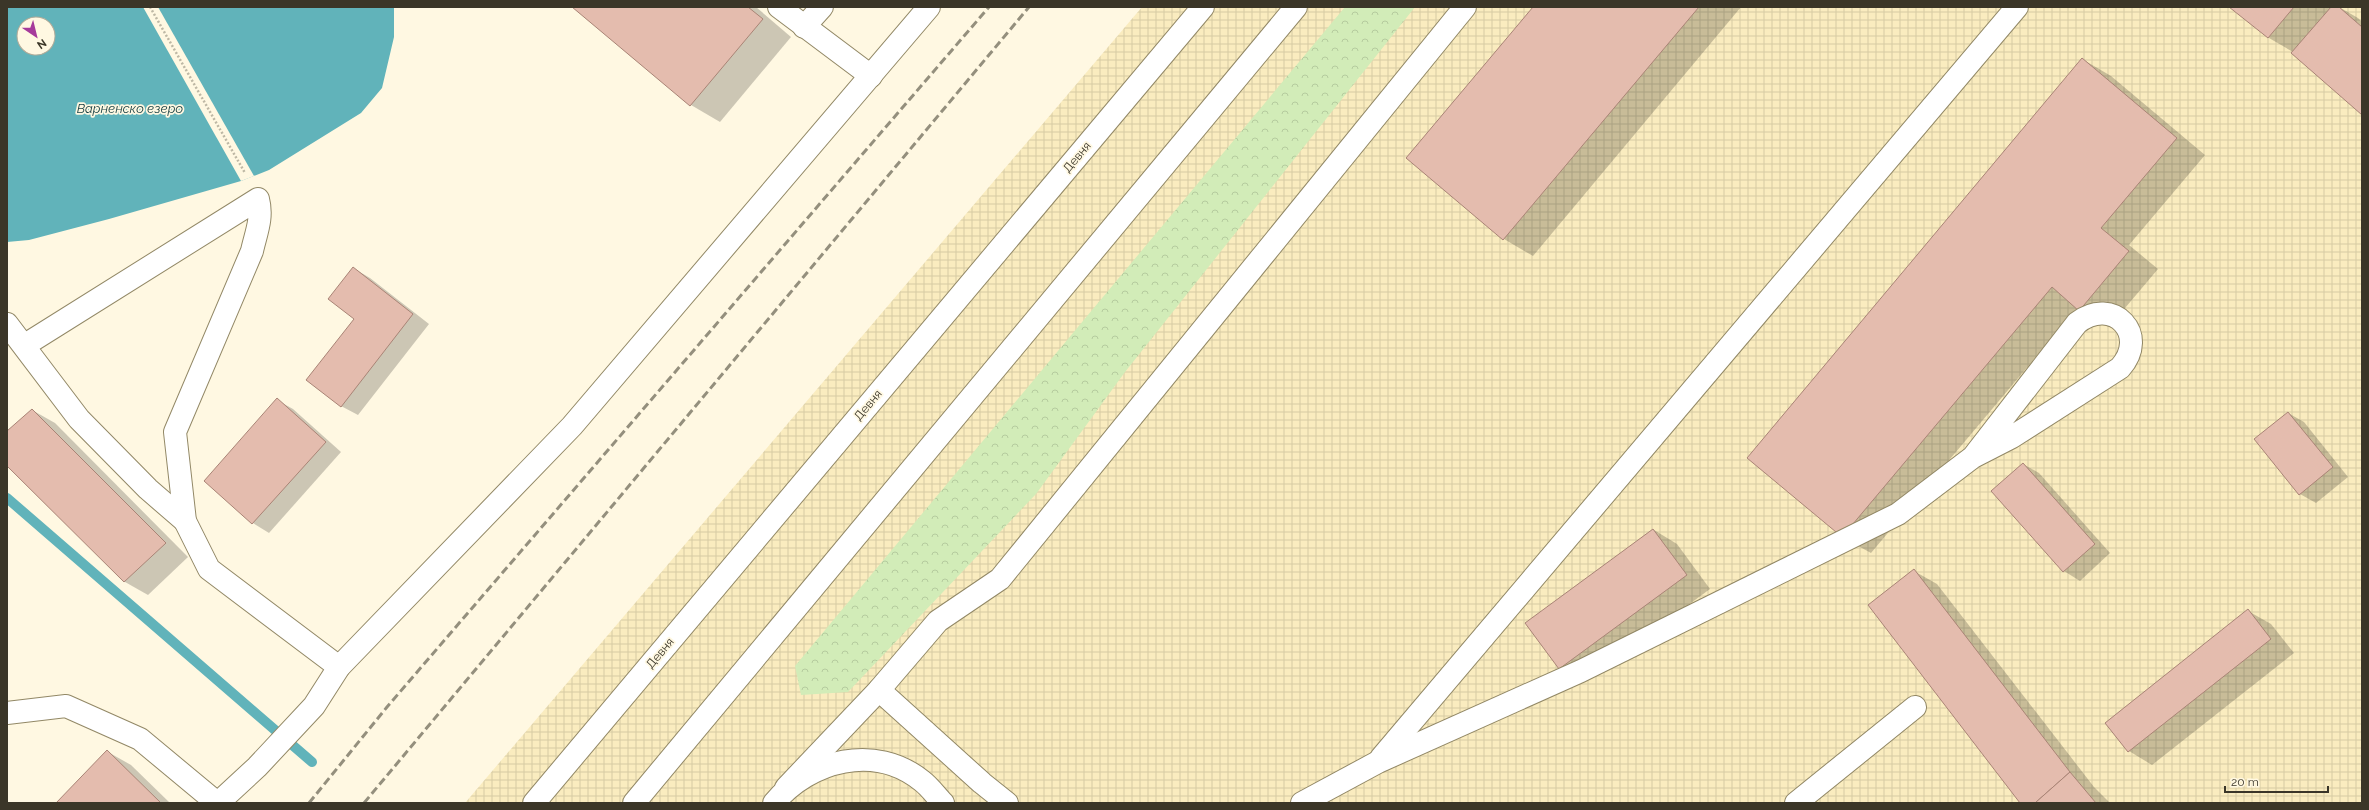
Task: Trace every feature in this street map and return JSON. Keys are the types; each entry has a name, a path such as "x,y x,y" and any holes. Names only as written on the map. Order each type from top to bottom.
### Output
{"main road":[{"path":"779,7 871,76"},
{"path":"804,27 822,7"},
{"path":"7,713 66,706 140,739 217,803 257,767 314,706 339,667 572,426 929,7"},
{"name":"Девня","path":"534,803 1203,7"},
{"path":"634,803 1296,7"},
{"path":"780,796 879,690 938,621 1000,579 1465,7"},
{"path":"1378,762 2017,7"},
{"path":"25,345 258,200 261,211 260,220 252,251 175,432 185,521 209,569 339,667"},
{"path":"1302,803 1378,762 1581,671 1898,514 1973,457 2012,437 2120,368 2129,356 2132,348 2132,340 2124,324 2117,318 2101,313 2093,314 2077,323 1973,457"},
{"path":"7,324 25,345 79,419 148,489 185,521"},
{"path":"879,690 982,783 1007,803"},
{"path":"1796,803 1915,707"},
{"path":"780,796 806,774 828,764 849,760 872,760 898,767 922,780 943,803"}],"path":[{"path":"150,7 258,200"}],"shaded area":[{"path":"1142,7 2362,7 2362,803 465,803"}],"green space":[{"path":"1345,7 1415,7 1125,372 1036,494 848,692 801,695 795,666"}],"water":[{"name":"Варненско езеро","path":"7,7 394,7 394,37 382,88 361,113 269,170 241,181 109,219 29,240 7,242"}],"pier":[{"path":"143,7 158,7 254,176 241,181"}],"building":[{"path":"572,7 748,7 763,19 690,106"},
{"path":"1533,7 1699,7 1503,240 1406,158"},
{"path":"2229,7 2294,7 2268,38"},
{"path":"2331,7 2339,7 2362,27 2362,115 2291,53"},
{"path":"2082,58 2177,138 2101,228 2129,251 2079,311 2052,287 1842,537 1747,458"},
{"path":"353,267 413,314 341,407 306,380 354,319 328,299"},
{"path":"277,398 326,442 252,524 204,481"},
{"path":"32,409 166,543 124,582 7,466 7,431"},
{"path":"2288,412 2333,467 2299,495 2254,439"},
{"path":"2023,463 2095,544 2063,572 1991,491"},
{"path":"1653,529 1687,575 1559,669 1525,623"},
{"path":"1914,569 2070,772 2035,803 2020,803 1868,605"},
{"path":"2248,609 2271,639 2128,752 2105,723"},
{"path":"107,750 161,803 56,803"},
{"path":"2070,772 2096,803 2035,803"}],"waterway":[{"path":"7,498 312,762"}],"railway":[{"path":"309,803 387,707 989,7"},
{"path":"364,803 1029,7"}]}
